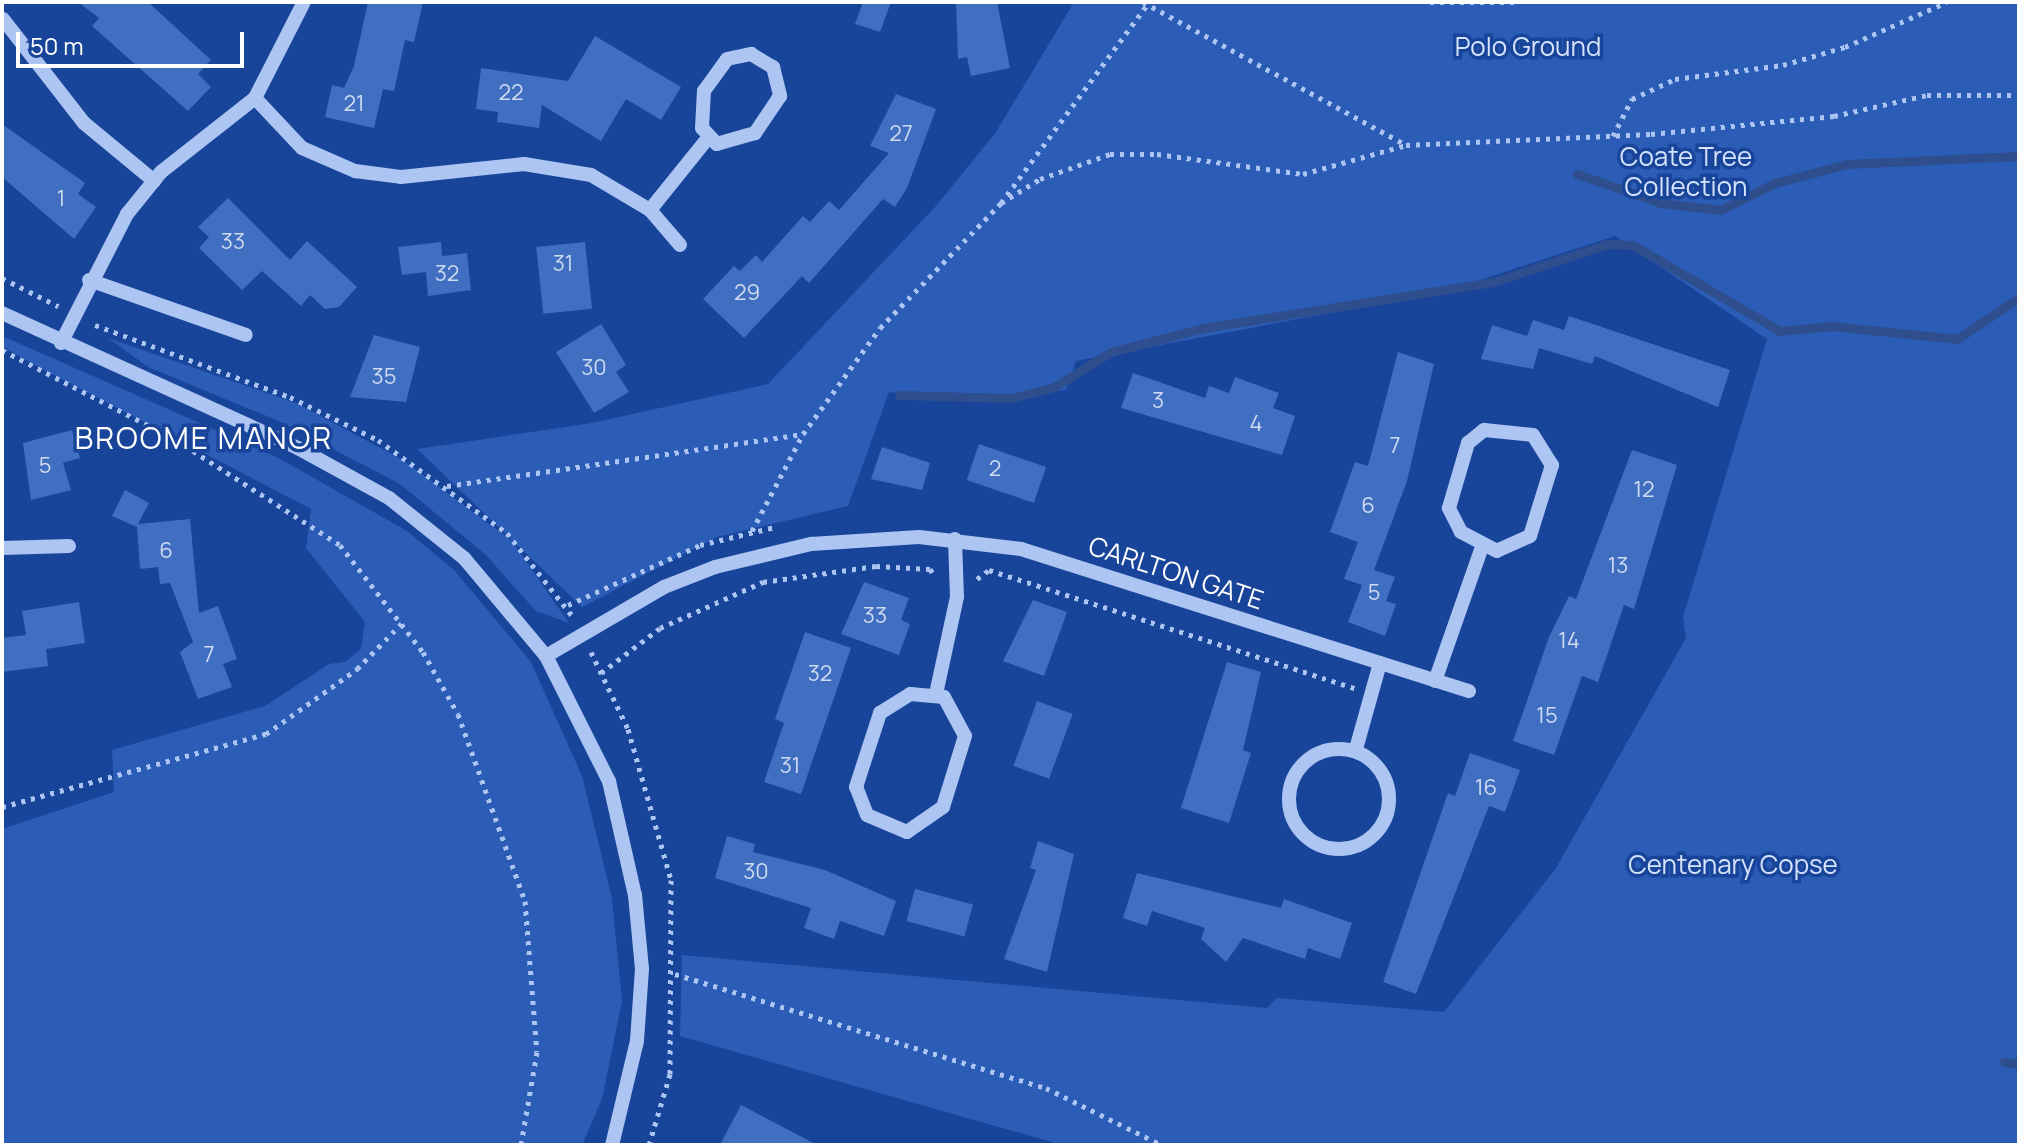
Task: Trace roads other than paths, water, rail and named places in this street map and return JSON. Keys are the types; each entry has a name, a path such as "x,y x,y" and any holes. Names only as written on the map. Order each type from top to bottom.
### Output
{"street":[{"path":"61,343 89,280 154,181 255,98 304,2"},
{"path":"3,19 84,123 154,181"},
{"path":"650,210 707,139 701,109 711,75 737,56 763,59 781,84 773,114 742,141 707,139"},
{"path":"255,98 302,148 355,171 401,177 516,164 559,168 605,181 650,210 680,245"},
{"path":"89,280 246,335"},
{"path":"2,313 61,343 298,448 389,498 464,558 546,656 609,781 635,895 642,969 637,1041 612,1145"},
{"path":"1496,428 1533,435 1548,448 1553,472 1533,530 1515,546 1482,547 1461,532 1449,508 1468,443 1496,428"},
{"name":"CARLTON GATE","path":"546,656 584,638 664,587 758,554 867,538 955,539 1021,549 1469,691"},
{"path":"936,694 957,597 955,539"},
{"path":"2,548 69,546"},
{"path":"1435,681 1482,547"},
{"path":"1356,749 1380,663"},
{"path":"910,694 936,694 959,716 965,747 937,815 899,831 867,815 858,781 885,707 910,694"},
{"path":"1324,749 1356,749 1382,769 1386,802 1361,845 1330,850 1297,833 1291,797 1308,759 1324,749"}],"waterway":[{"path":"1577,174 1661,203 1721,210 1775,183 1847,164 2019,156"},
{"path":"899,395 1011,398 1054,387 1111,352 1203,328 1493,282 1607,244 1633,245 1780,331 1832,326 1957,339 2019,298"},
{"path":"2004,1062 2019,1064"}],"district":[{"name":"BROOME MANOR","path":"204,438"}],"park label":[{"name":"Polo Ground","path":"1528,47"},
{"name":"Coate Tree Collection","path":"1686,172"},
{"name":"Centenary Copse","path":"1733,865"}]}
